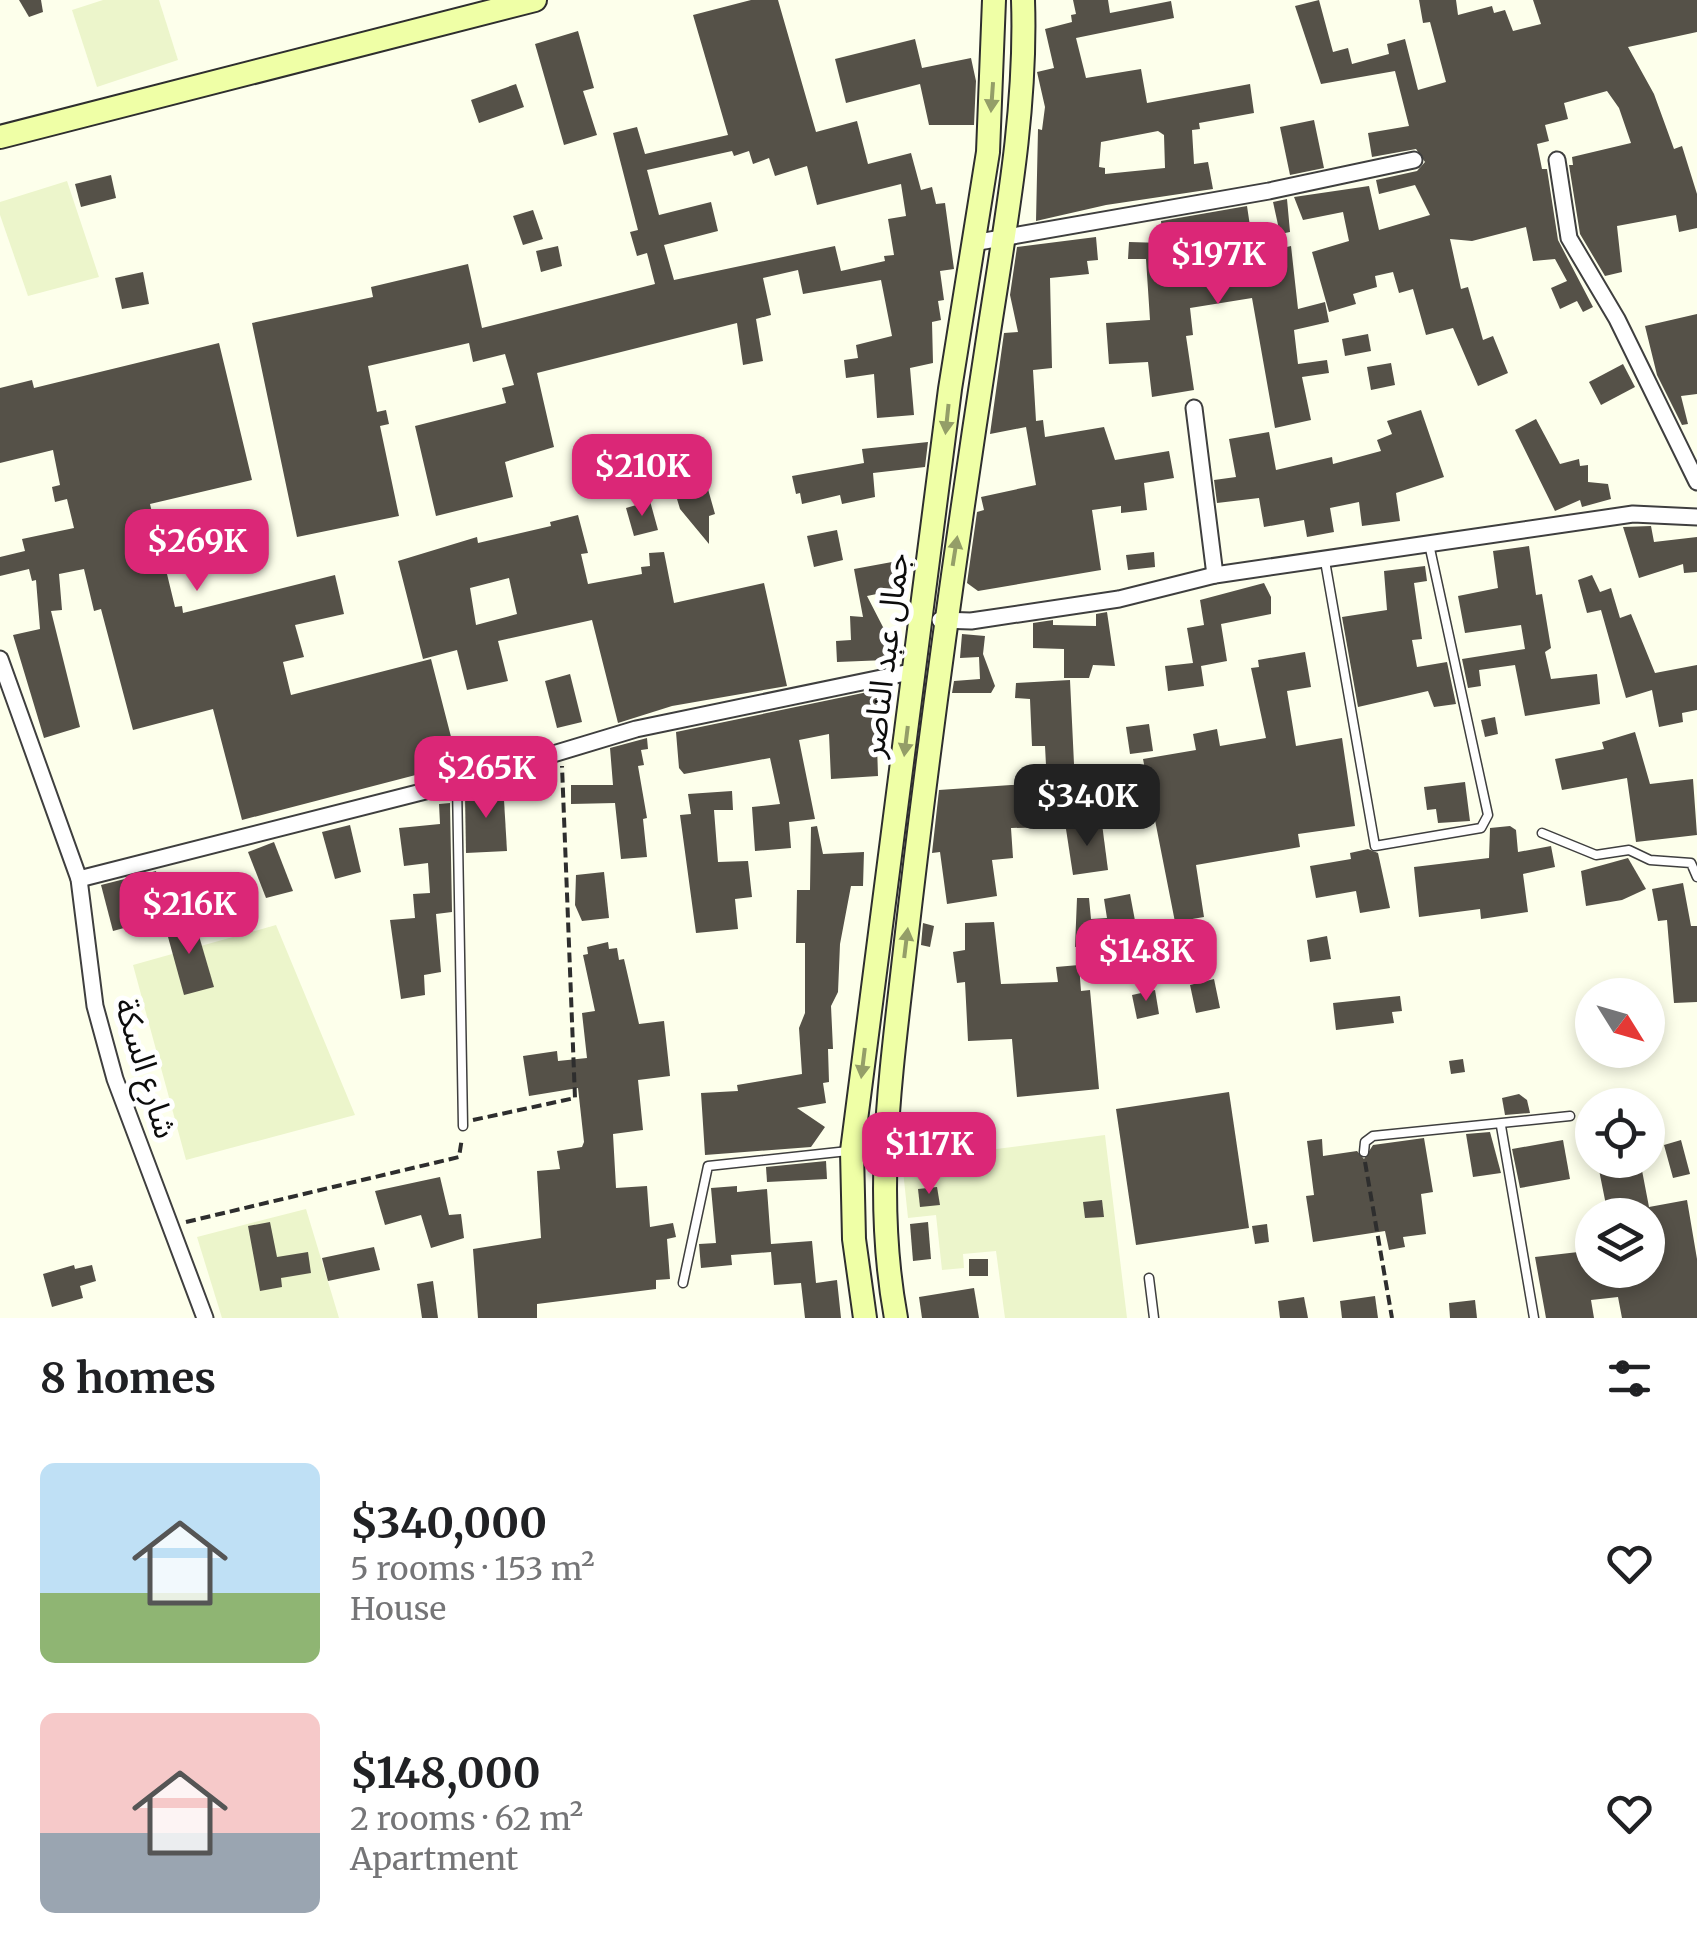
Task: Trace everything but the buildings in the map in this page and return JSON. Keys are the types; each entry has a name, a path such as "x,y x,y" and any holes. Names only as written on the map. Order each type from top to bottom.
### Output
{"main road":[{"path":"0,137 535,0"},
{"name":"جمال عبد الناصر","path":"865,1318 854,1239 852,1151 920,620 988,152 994,0"},
{"name":"جمال عبد الناصر","path":"896,1318 888,1279 883,1156 890,1054 945,620 1005,238 1024,64 1023,0"}],"street":[{"path":"972,243 1414,160"},
{"path":"1557,160 1568,238 1618,319 1697,482"},
{"path":"1194,408 1215,575"},
{"path":"920,620 971,622 1119,600 1215,575 1633,514 1697,516"},
{"name":"شارع السكة","path":"0,659 79,879 96,1006 115,1079 205,1318"},
{"path":"79,879 457,783 636,729 915,670"}],"lane":[{"path":"1325,561 1375,846 1481,828 1488,815 1429,544"},
{"path":"457,783 464,1126"},
{"path":"1542,833 1596,855 1630,850 1650,860 1691,863 1697,876"},
{"path":"1364,1152 1365,1142 1373,1136 1570,1116"},
{"path":"1501,1126 1534,1318"},
{"path":"684,1283 708,1166 852,1151"},
{"path":"1149,1278 1154,1318"}],"path":[{"path":"1364,1152 1392,1318"}],"green space":[{"path":"103,0 159,0 178,60 97,87 72,10"},
{"path":"67,181 99,277 28,296 0,215 0,202"},
{"path":"276,925 355,1115 186,1160 133,965"},
{"path":"1105,1135 1127,1318 1005,1318 996,1251 963,1254 964,1268 942,1270 936,1215 908,1218 902,1161"},
{"path":"306,1209 339,1318 222,1318 197,1237"}]}
